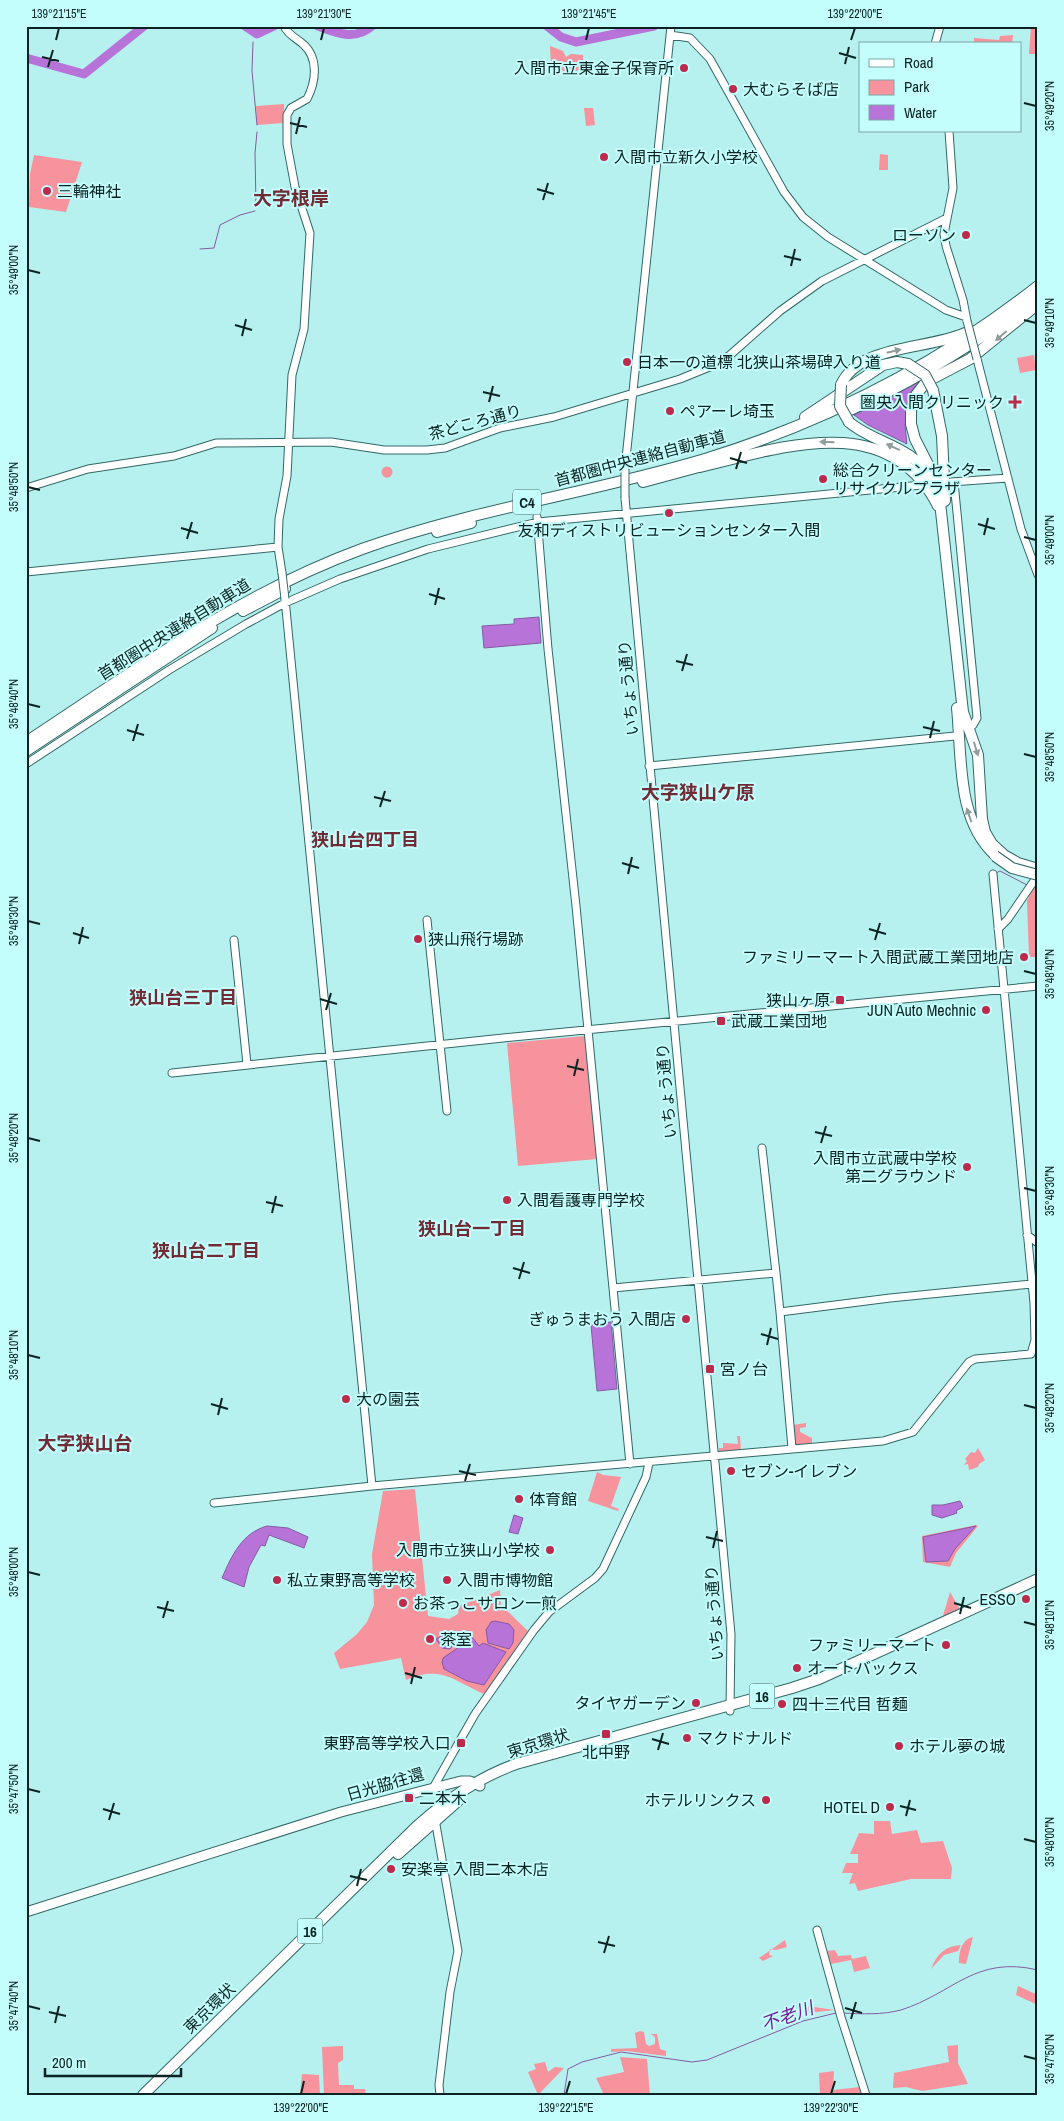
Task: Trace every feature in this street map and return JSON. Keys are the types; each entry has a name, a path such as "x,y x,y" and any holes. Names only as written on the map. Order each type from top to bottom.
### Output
{"highway":[{"name":"首都圏中央連絡自動車道","path":"26,742 218,617 314,569 378,544 449,521 703,459 769,437 849,403 924,364 993,320 1038,286"},
{"name":"首都圏中央連絡自動車道","path":"26,751 221,623 316,575 410,540 450,528 692,469 799,433 885,394 963,349 1038,297"},
{"path":"1038,304 993,343 970,359 926,382 916,395 911,410 914,439 938,484 963,712 978,755 982,819 985,832 997,853 1018,863 1038,869"},
{"path":"993,320 959,336 873,357 853,368 841,385 840,406 849,422 867,435 905,452 917,461 936,490 966,806 978,835 1012,868 1038,875"},
{"path":"703,459 770,434 799,420 882,365 897,362 908,364 925,375 933,390 938,411 945,470 943,529"},
{"path":"692,469 785,446 819,442 842,443 880,452 908,466 923,480 938,506"},
{"name":"東京環状","path":"731,1708 840,1670 1038,1579"},
{"name":"東京環状","path":"143,2095 434,1816 477,1784 516,1764 798,1692 839,1677 1038,1584"},
{"name":"東京環状","path":"151,2095 434,1816"}],"main road":[{"path":"433,1788 461,1781 477,1784"},
{"name":"日光脇往還","path":"26,1912 341,1812 433,1788"}],"street":[{"path":"284,26 289,34 308,48 316,72 307,99 291,108 287,115 287,144 295,186 310,233 304,329 292,375 287,442 287,476 278,519 278,547 285,601 372,1486"},
{"path":"936,42 940,26"},
{"path":"670,31 690,38 710,59 794,207 813,226 946,310 966,319"},
{"name":"いちょう通り","path":"670,31 625,468 625,513 696,1280 731,1634 731,1708"},
{"path":"950,132 953,188 944,234 946,246 963,300 966,319 1021,529 1038,575"},
{"name":"茶どころ通り","path":"26,488 88,469 174,456 216,443 331,442 402,451 445,448 500,428 554,417 680,379 712,366 730,355 780,311 822,282 929,229 946,218"},
{"path":"973,725 977,718 951,482 1008,478"},
{"path":"26,764 176,665 285,601 393,560 538,519 625,513 922,485"},
{"path":"538,519 548,649 588,1030 630,1464"},
{"path":"26,572 278,547"},
{"path":"649,766 955,736"},
{"path":"214,1502 372,1486 883,1441 905,1436 913,1432 969,1362 975,1359 1031,1354 1035,1348 1036,1325 1002,990 993,874"},
{"path":"998,929 1008,920 1038,875"},
{"path":"427,920 447,1111"},
{"path":"234,940 247,1064"},
{"path":"172,1073 673,1021 1038,986"},
{"path":"762,1148 780,1312 792,1448"},
{"path":"1027,1235 1038,1243"},
{"path":"613,1288 776,1273"},
{"path":"780,1312 890,1298 1032,1284"},
{"name":"日光脇往還","path":"433,1788 475,1714 543,1619 595,1578 603,1569 646,1477 649,1462"},
{"path":"434,1816 458,1951 450,1992 439,2085 440,2095"},
{"path":"817,1930 840,2013 866,2095"}],"green space":[{"path":"1031,26 1038,26 1038,54 1029,54"},
{"path":"1013,35 1012,42 974,42 974,38 999,40 1000,36"},
{"path":"550,46 563,51 566,57 571,54 583,55 583,68 569,74 551,65"},
{"path":"284,104 284,123 257,125 256,106"},
{"path":"584,108 593,108 595,125 586,126"},
{"path":"880,154 888,155 888,170 879,170"},
{"path":"34,155 82,162 66,212 29,207 30,174"},
{"path":"1034,355 1036,370 1020,373 1017,358"},
{"path":"387,466 393,472 387,478 381,472"},
{"path":"1036,882 1038,957 1029,957 1027,901"},
{"path":"585,1036 597,1159 518,1166 507,1043"},
{"path":"806,1423 806,1427 800,1428 800,1432 812,1438 812,1444 797,1445 795,1444 793,1425"},
{"path":"737,1436 740,1436 741,1451 719,1453 719,1448 723,1448 723,1443 738,1444"},
{"path":"978,1448 985,1460 978,1467 969,1470 968,1464 964,1465 967,1461 965,1459 971,1452 975,1453"},
{"path":"597,1472 603,1475 621,1477 611,1506 619,1509 618,1511 588,1501"},
{"path":"415,1489 428,1616 449,1619 458,1614 459,1606 500,1590 501,1605 528,1631 484,1694 455,1679 437,1674 428,1674 406,1680 401,1658 340,1669 334,1653 357,1634 367,1622 374,1605 372,1554 383,1491"},
{"path":"978,1526 956,1553 950,1567 923,1562 922,1536"},
{"path":"950,1592 961,1611 942,1619"},
{"path":"874,1821 890,1821 892,1834 917,1830 921,1843 943,1841 952,1868 951,1879 911,1879 858,1891 855,1883 849,1884 853,1873 842,1873 846,1863 858,1863 858,1854 850,1854 859,1833 874,1834"},
{"path":"973,1937 966,1964 959,1963 963,1944"},
{"path":"785,1940 787,1947 776,1950 772,1949"},
{"path":"961,1945 958,1951 944,1955 931,1969 942,1952 950,1947"},
{"path":"835,1950 838,1956 851,1955 852,1959 866,1956 870,1968 854,1972 851,1960 831,1964 827,1951"},
{"path":"770,1951 769,1955 773,1956 763,1961 759,1958"},
{"path":"1018,1986 1038,1995 1038,2005 1016,1995"},
{"path":"807,2006 835,2010 807,2013"},
{"path":"644,2032 646,2044 649,2046 655,2044 655,2037 651,2034 657,2034 660,2049 666,2051 666,2056 626,2051 611,2052 611,2049 637,2048 635,2033"},
{"path":"958,2045 958,2063 968,2084 922,2091 906,2087 893,2088 894,2073 949,2062 947,2046"},
{"path":"343,2046 343,2060 338,2063 339,2085 354,2085 354,2089 365,2089 366,2095 324,2095 322,2047"},
{"path":"620,2057 647,2059 650,2095 604,2095 596,2078 624,2072"},
{"path":"545,2062 548,2072 555,2067 564,2068 538,2095 528,2072 536,2069 534,2064"},
{"path":"834,2071 833,2090 860,2087 863,2095 820,2095 819,2073"},
{"path":"302,2074 319,2075 320,2095 300,2095"}],"water":[{"path":"920,381 922,383 907,411 905,426 907,444 868,425 854,415"},
{"path":"539,617 541,643 484,648 482,626 514,624 514,619"},
{"path":"611,1322 617,1389 597,1391 591,1325"},
{"path":"960,1501 963,1507 956,1511 957,1513 942,1518 932,1515 932,1505 943,1505"},
{"path":"514,1515 523,1518 518,1534 509,1532"},
{"path":"267,1526 288,1528 308,1537 304,1548 269,1535 265,1546 261,1545 249,1567 244,1587 222,1578 234,1553 244,1539 258,1529"},
{"path":"976,1526 955,1549 948,1561 926,1562 923,1537"},
{"path":"491,1622 509,1624 514,1630 513,1643 509,1649 488,1643 486,1630"},
{"path":"445,1634 453,1638 450,1643 453,1645 450,1649 442,1648 436,1639"},
{"path":"467,1635 472,1637 479,1646 483,1643 506,1652 484,1685 467,1681 444,1669 443,1658 459,1647"}],"waterway":[{"path":"136,26 139,31"},
{"path":"26,58 84,74 144,26"},
{"path":"245,26 257,34 274,26"},
{"path":"318,26 346,34 366,31 372,26"},
{"path":"547,26 561,37 576,42 654,26"},
{"path":"253,42 252,71 257,125"},
{"path":"256,207 255,153 257,132"},
{"path":"200,249 214,248 220,225 240,215 255,211"},
{"path":"996,873 1000,871 1027,885"},
{"name":"不老川","path":"843,2013 865,2014 901,2010 920,2003 966,1978 997,1968 1016,1967 1038,1970"},
{"name":"不老川","path":"564,2095 568,2069 582,2062 621,2052 692,2062 707,2060 803,2021 836,2013"}],"place":[{"name":"入間市立東金子保育所","path":"684,68"},
{"name":"大むらそば店","path":"733,89"},
{"name":"入間市立新久小学校","path":"604,157"},
{"name":"三輪神社","path":"47,191"},
{"name":"ローソン","path":"966,235"},
{"name":"日本一の道標 北狭山茶場碑入り道","path":"627,362"},
{"name":"圏央入間クリニック","path":"1015,402"},
{"name":"ペアーレ埼玉","path":"670,411"},
{"name":"総合クリーンセンター リサイクルプラザ","path":"823,479"},
{"name":"友和ディストリビューションセンター入間","path":"669,513"},
{"name":"狭山飛行場跡","path":"418,939"},
{"name":"ファミリーマート入間武蔵工業団地店","path":"1024,957"},
{"name":"狭山ヶ原","path":"840,1000"},
{"name":"JUN Auto Mechnic","path":"986,1010"},
{"name":"武蔵工業団地","path":"721,1021"},
{"name":"入間市立武蔵中学校 第二グラウンド","path":"967,1167"},
{"name":"入間看護専門学校","path":"507,1200"},
{"name":"ぎゅうまおう 入間店","path":"686,1319"},
{"name":"宮ノ台","path":"710,1369"},
{"name":"大の園芸","path":"346,1399"},
{"name":"セブン-イレブン","path":"731,1471"},
{"name":"体育館","path":"519,1499"},
{"name":"入間市立狭山小学校","path":"550,1550"},
{"name":"私立東野高等学校","path":"277,1580"},
{"name":"入間市博物館","path":"447,1580"},
{"name":"ESSO","path":"1026,1599"},
{"name":"お茶っこサロン一煎","path":"403,1603"},
{"name":"茶室","path":"430,1639"},
{"name":"ファミリーマート","path":"946,1645"},
{"name":"オートバックス","path":"797,1668"},
{"name":"タイヤガーデン","path":"696,1703"},
{"name":"四十三代目 哲麺","path":"782,1704"},
{"name":"北中野","path":"606,1734"},
{"name":"マクドナルド","path":"687,1738"},
{"name":"東野高等学校入口","path":"461,1743"},
{"name":"ホテル夢の城","path":"899,1746"},
{"name":"二本木","path":"409,1798"},
{"name":"ホテルリンクス","path":"766,1800"},
{"name":"HOTEL D","path":"890,1807"},
{"name":"安楽亭 入間二本木店","path":"391,1869"}],"district":[{"name":"大字根岸","path":"291,198"},
{"name":"大字狭山ケ原","path":"698,792"},
{"name":"狭山台四丁目","path":"365,839"},
{"name":"狭山台三丁目","path":"183,997"},
{"name":"狭山台一丁目","path":"472,1228"},
{"name":"狭山台二丁目","path":"206,1250"},
{"name":"大字狭山台","path":"85,1443"}]}
